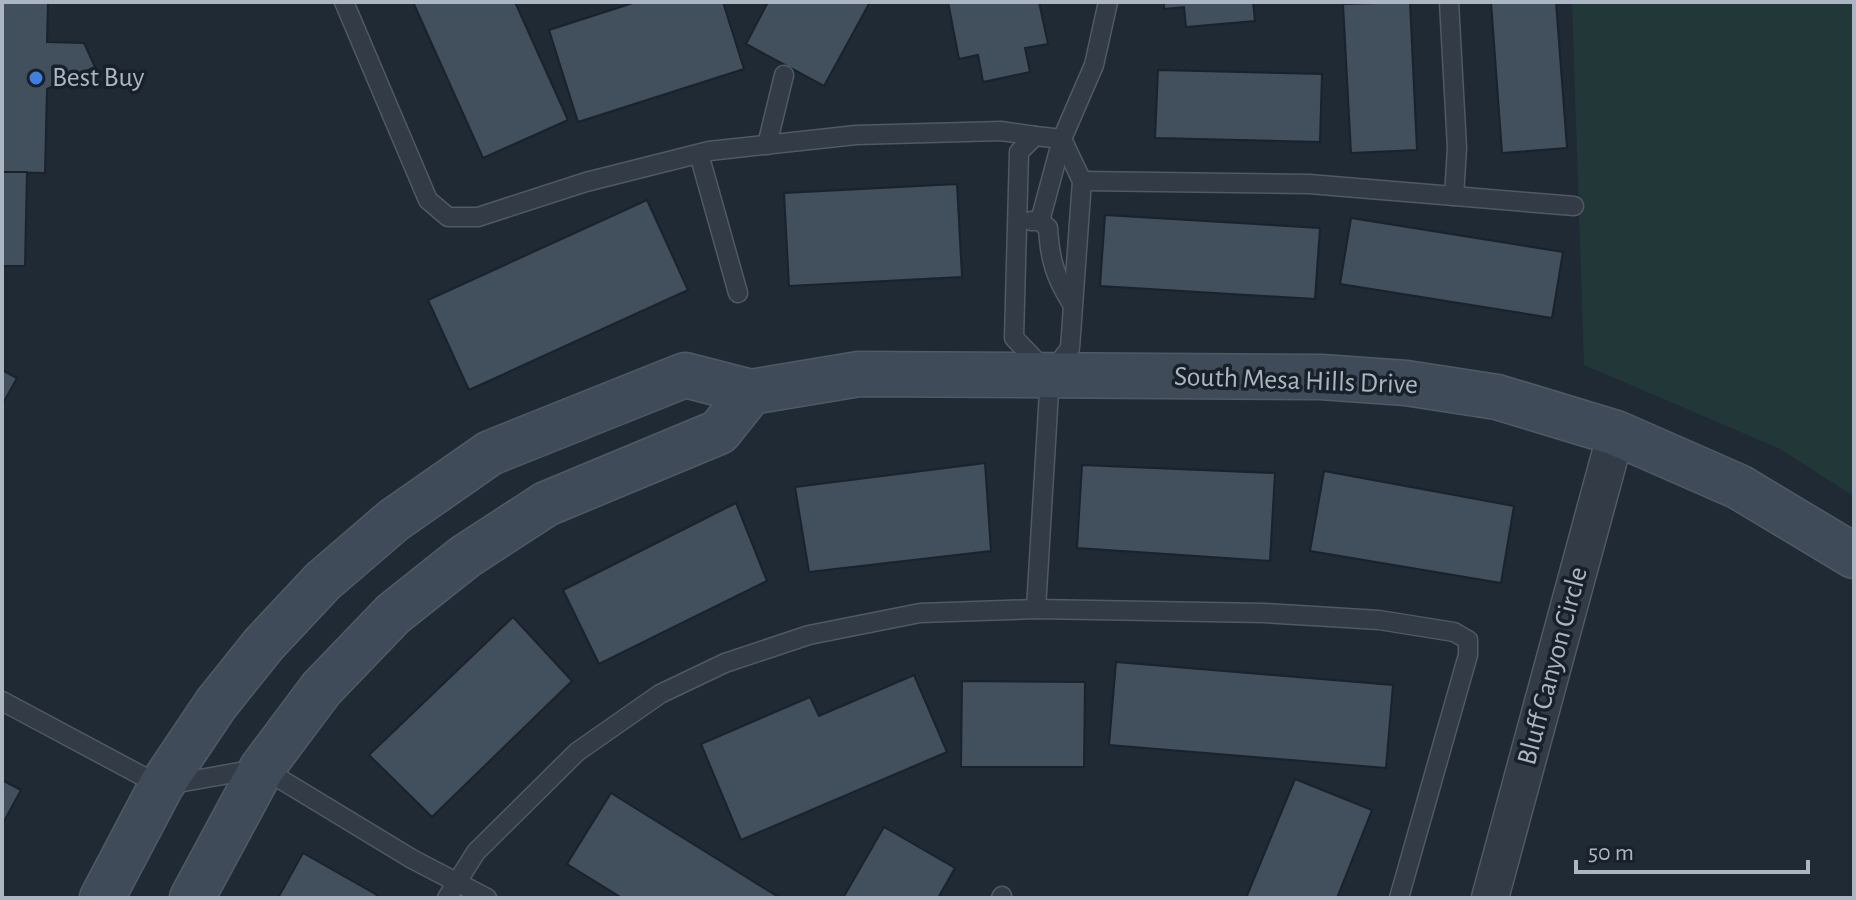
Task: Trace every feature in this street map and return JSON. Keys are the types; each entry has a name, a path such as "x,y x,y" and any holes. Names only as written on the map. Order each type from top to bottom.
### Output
{"street":[{"name":"South Mesa Hills Drive","path":"102,898 161,786 216,704 264,644 323,581 394,520 490,453 685,375 751,392 859,374 1321,377 1406,383 1497,397 1616,433 1739,487 1854,556"},
{"path":"192,898 262,768 321,689 393,614 466,556 546,504 719,432 751,392"},
{"name":"Bluff Canyon Circle","path":"1490,898 1616,433"}],"lane":[{"path":"344,2 428,200 448,217 478,217 586,182 699,154 767,145 856,135 1001,131 1062,139"},
{"path":"1040,221 1062,139 1094,65 1108,2"},
{"path":"1449,2 1457,148 1454,196"},
{"path":"767,145 784,75"},
{"path":"1035,136 1019,152 1014,338 1050,375"},
{"path":"1036,609 1050,375 1070,348 1082,181 1062,139"},
{"path":"699,154 738,293"},
{"path":"1082,181 1309,184 1574,206"},
{"path":"1017,221 1040,221 1048,228 1056,278 1072,304"},
{"path":"451,890 476,852 577,752 660,694 725,663 809,635 920,613 1036,609 1264,613 1379,620 1454,632 1468,640 1468,655 1399,898"},
{"path":"2,701 161,786 262,768 412,859 451,890 487,898"}],"green space":[{"path":"1572,2 1854,2 1854,496 1778,448 1584,365"}],"building":[{"name":"Best Buy","path":"2,2 48,2 47,42 84,43 95,67 47,89 45,173 2,172"},
{"path":"413,2 515,2 568,120 483,158"},
{"path":"636,2 723,2 744,69 578,122 549,30"},
{"path":"768,2 870,2 824,86 746,44"},
{"path":"948,2 1039,2 1048,44 1025,48 1030,72 983,82 978,55 959,59"},
{"path":"1164,2 1253,2 1255,21 1186,27 1184,7 1164,9"},
{"path":"1410,2 1417,150 1351,153 1343,4"},
{"path":"1491,2 1556,2 1567,148 1502,153"},
{"path":"1158,70 1322,74 1320,142 1155,138"},
{"path":"2,172 27,172 25,266 2,266"},
{"path":"957,184 962,277 789,286 784,193"},
{"path":"647,200 688,290 469,390 428,300"},
{"path":"1105,215 1320,228 1315,299 1100,286"},
{"path":"1351,218 1563,252 1552,318 1340,284"},
{"path":"2,370 17,378 2,405"},
{"path":"985,463 991,551 809,572 795,487"},
{"path":"1082,465 1275,473 1270,561 1077,548"},
{"path":"1324,471 1514,506 1501,583 1310,551"},
{"path":"736,503 767,581 599,664 563,590"},
{"path":"513,617 572,681 432,817 369,755"},
{"path":"1116,662 1393,685 1386,768 1109,745"},
{"path":"914,675 947,752 741,840 701,744 810,697 819,716"},
{"path":"962,681 1085,682 1084,767 961,767"},
{"path":"1295,779 1372,810 1337,898 1246,898"},
{"path":"2,780 21,790 2,825"},
{"path":"611,793 780,898 622,898 567,864"},
{"path":"884,827 955,868 938,898 843,898"},
{"path":"303,853 377,895 375,898 278,898"}],"place":[{"name":"Best Buy","path":"36,78"}]}
